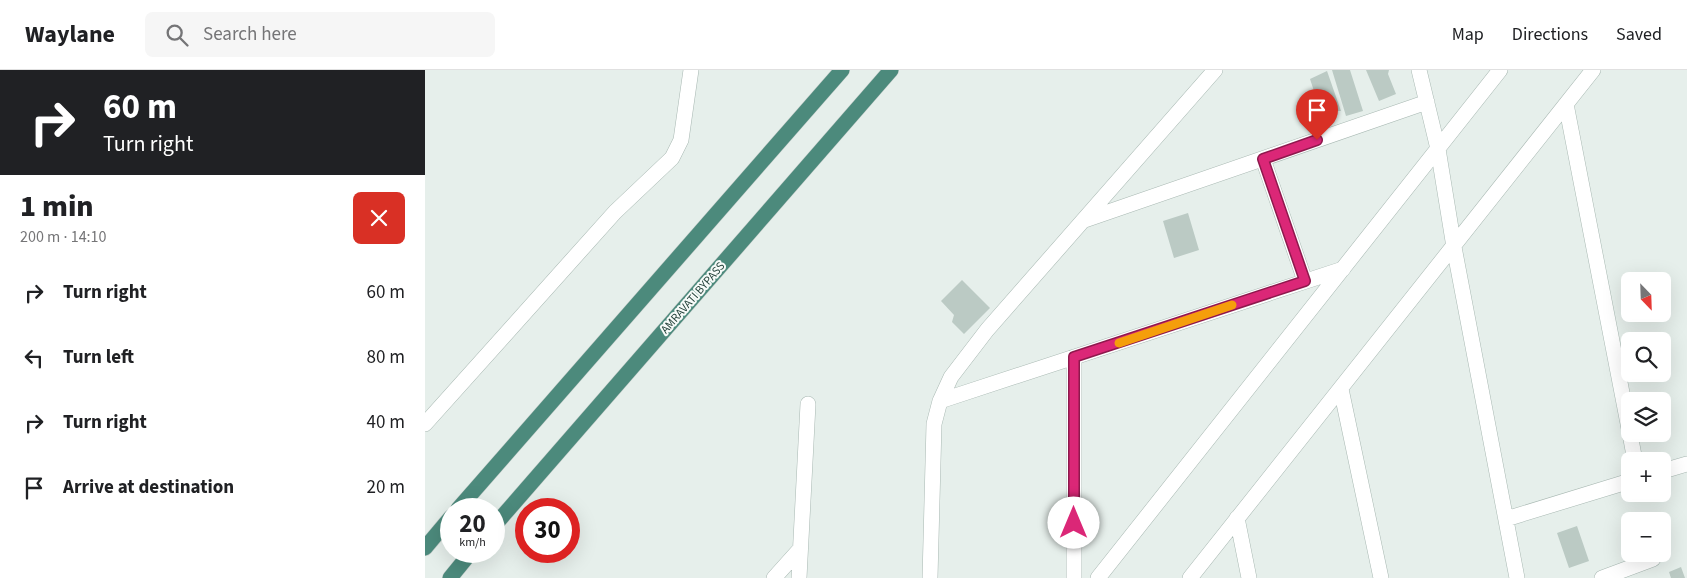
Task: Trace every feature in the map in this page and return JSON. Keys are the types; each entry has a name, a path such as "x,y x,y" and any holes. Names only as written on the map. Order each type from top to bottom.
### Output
{"highway":[{"path":"468,498 841,70"},
{"name":"AMRAVATI BYPASS","path":"505,513 891,70"},
{"path":"425,548 440,530"},
{"path":"449,578 462,563"}],"street":[{"path":"425,424 615,212 672,158 681,140 691,70"},
{"path":"930,578 933,424 940,401 951,377 987,330 1215,70"},
{"path":"1419,70 1438,149 1453,247 1517,578"},
{"path":"1098,578 1500,70"},
{"path":"1190,578 1593,70"},
{"path":"1083,220 1427,102"},
{"path":"1566,104 1622,392"},
{"path":"1263,159 1305,281"},
{"path":"940,401 1343,269"},
{"path":"1074,357 1074,578"},
{"path":"1341,389 1381,578"},
{"path":"799,578 807,404"},
{"path":"1671,469 1687,464"},
{"path":"1506,518 1621,484"},
{"path":"1237,518 1249,578"},
{"path":"774,578 800,549"},
{"path":"1602,578 1645,562"}],"building":[{"path":"1332,70 1350,70 1363,111 1346,116"},
{"path":"1366,70 1389,70 1388,74 1396,94 1379,101"},
{"path":"1327,71 1341,111 1329,111 1327,106 1320,109 1310,79"},
{"path":"1188,213 1199,250 1174,258 1163,221"},
{"path":"962,280 990,308 964,334 952,322 954,315 941,301"},
{"path":"1577,526 1589,561 1569,568 1557,533"},
{"path":"1681,567 1685,578 1671,578 1669,572"}],"slow traffic":[{"path":"1119,343 1232,305"}],"route":[{"path":"1074,523 1074,357 1305,281 1263,159 1317,140"}]}
